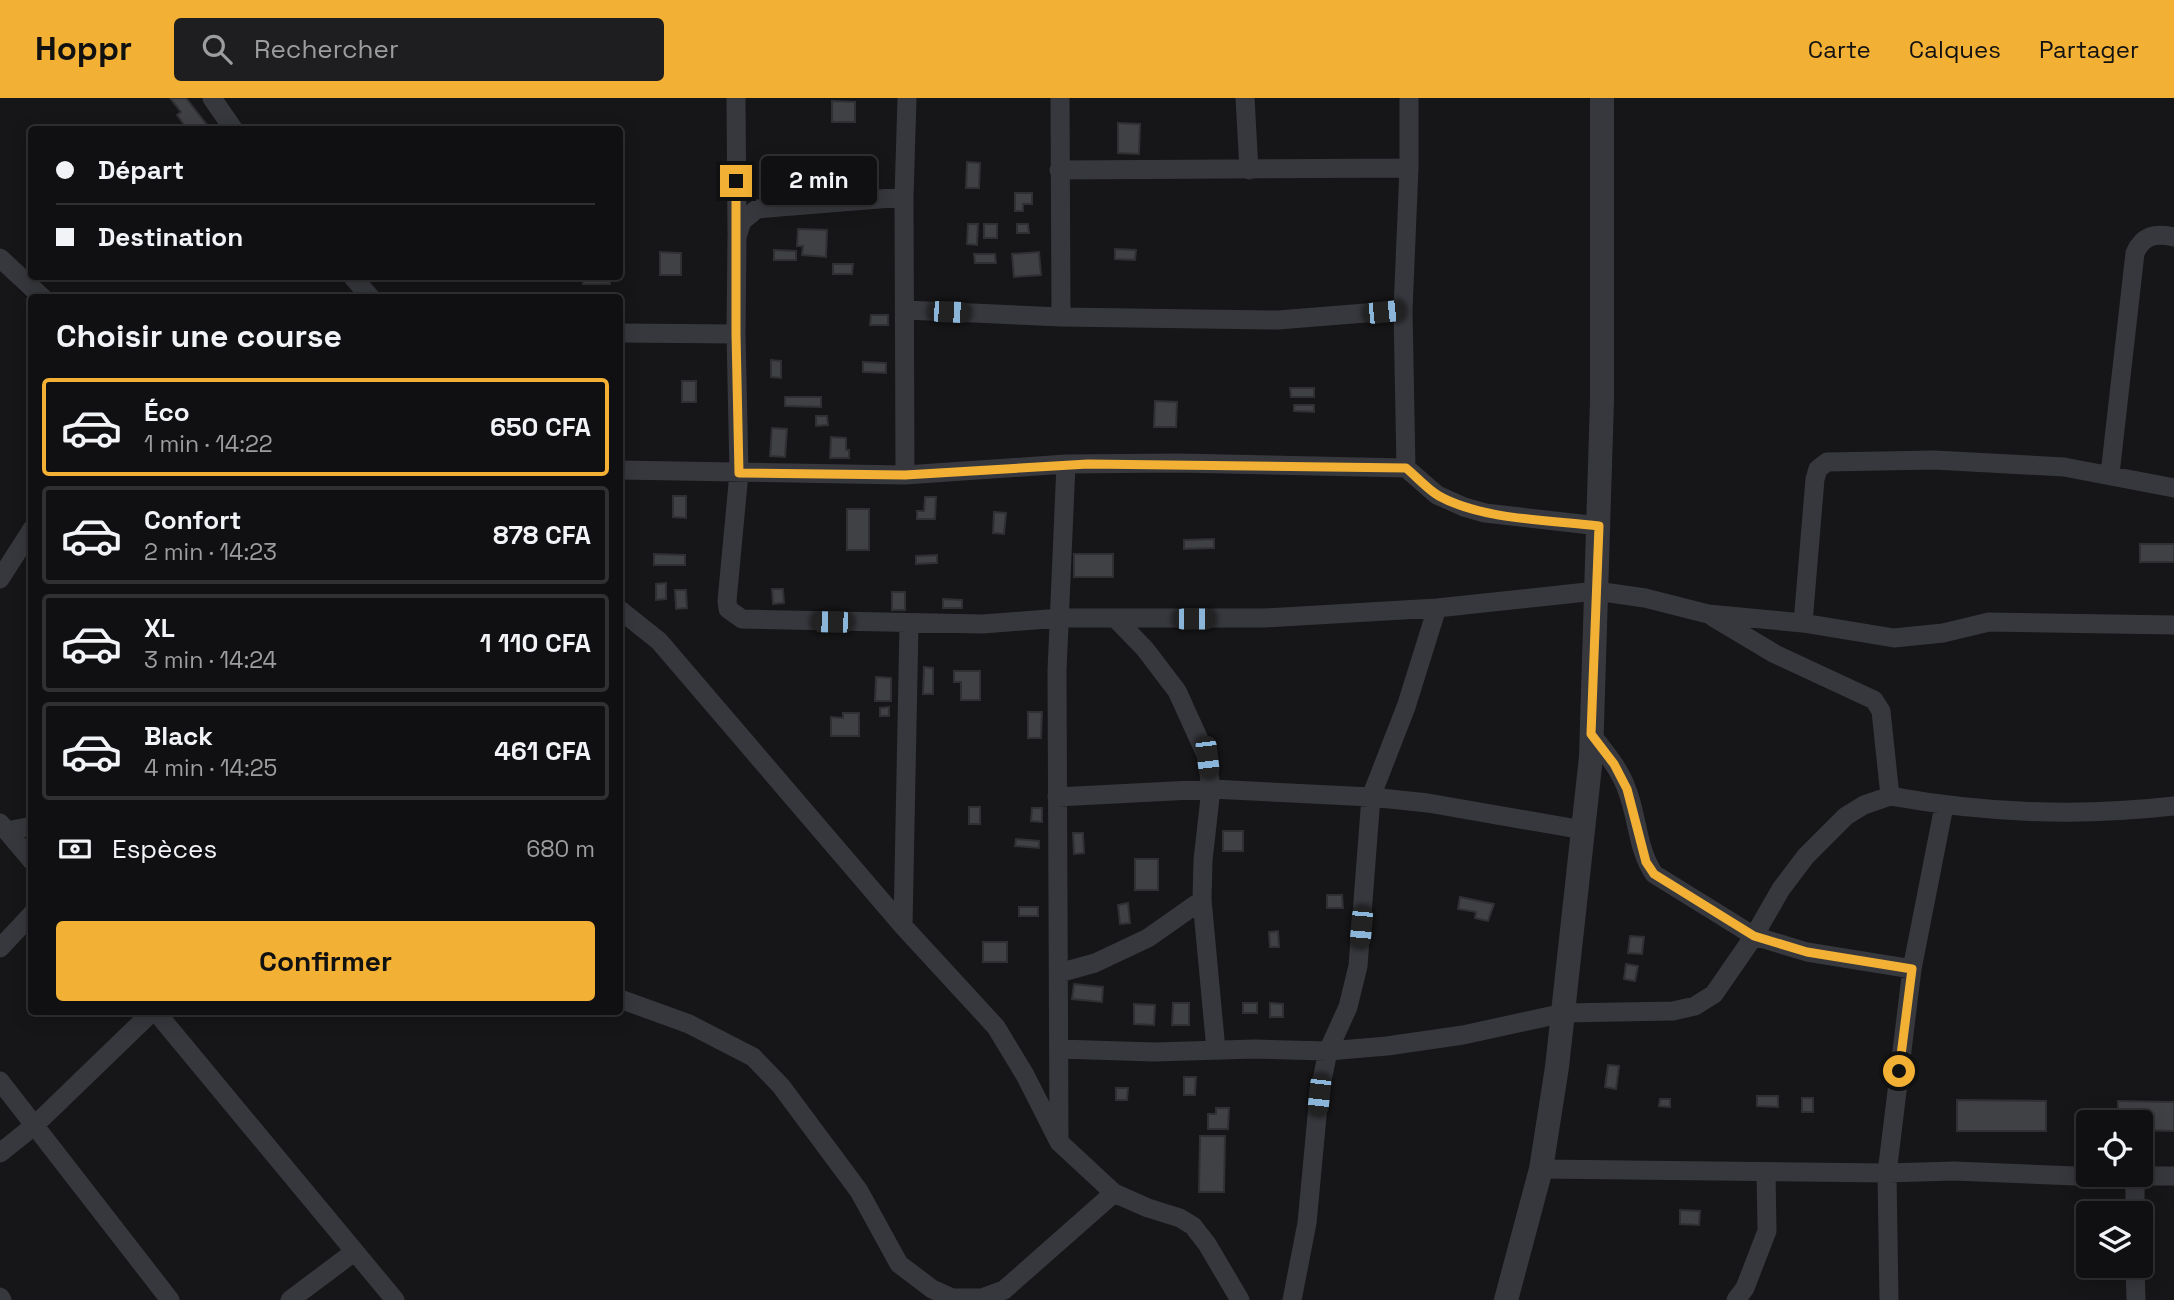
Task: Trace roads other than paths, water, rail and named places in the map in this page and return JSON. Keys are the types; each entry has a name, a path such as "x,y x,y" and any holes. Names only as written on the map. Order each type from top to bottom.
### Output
{"street":[{"path":"212,98 231,126"},
{"path":"736,98 739,473 727,601 728,609 742,619 982,624 1060,618 1264,618 1437,608 1596,591 1646,598 1707,614 1803,623 1894,638 1943,633 1989,622 2174,625"},
{"path":"905,475 904,197 907,98"},
{"path":"1060,98 1061,317"},
{"path":"1245,98 1249,170"},
{"path":"1406,468 1403,310 1409,98"},
{"path":"1506,1300 1541,1169 1564,1013 1591,734 1602,400 1602,98"},
{"path":"1059,170 1409,168"},
{"path":"737,237 742,221 757,209 904,197"},
{"path":"2110,474 2135,253 2139,242 2150,236 2174,237"},
{"path":"0,258 39,294"},
{"path":"355,280 368,294"},
{"path":"905,310 1061,317 1278,320 1403,310"},
{"path":"623,333 736,334"},
{"path":"1803,623 1815,479 1818,469 1827,462 1934,460 2064,467 2174,488"},
{"path":"623,470 905,475 1066,464 1178,463 1406,468 1437,495 1464,507 1485,513 1599,526"},
{"path":"1059,1142 1057,671 1066,464"},
{"path":"0,579 28,535"},
{"path":"1292,1300 1307,1223 1319,1095 1328,1051 1348,1007 1358,966 1370,797 1406,707 1437,608"},
{"path":"623,612 659,641 903,926 996,1027 1026,1075 1059,1142 1114,1193 1180,1218 1193,1226 1207,1244 1240,1300"},
{"path":"1707,614 1775,654 1874,700 1881,711 1889,796"},
{"path":"1116,619 1145,649 1177,691 1207,757 1211,789 1203,860 1202,900 1216,1050"},
{"path":"903,926 909,624"},
{"path":"1591,734 1614,764 1627,789 1646,862 1654,874 1754,936 1807,952 1912,969"},
{"path":"1057,797 1211,789 1370,797 1427,803 1583,830"},
{"path":"1059,1049 1154,1052 1328,1051 1463,1035 1564,1013 1673,1011 1695,1006 1714,994 1754,936 1781,889 1806,856 1846,816 1864,805 1889,796 1944,806 2004,811 2134,811 2174,806"},
{"path":"1889,1300 1887,1173 1912,969 1944,806"},
{"path":"4,827 28,826"},
{"path":"4,827 28,856"},
{"path":"1059,973 1095,962 1148,938 1202,900"},
{"path":"0,947 28,918"},
{"path":"623,1000 690,1024 753,1057 781,1086 859,1191 899,1264 935,1295 982,1298 1004,1290 1114,1193"},
{"path":"0,1153 35,1125 151,1015"},
{"path":"156,1015 395,1300"},
{"path":"0,1082 170,1300"},
{"path":"1541,1169 1887,1173 1954,1171 2076,1175"},
{"path":"1736,1300 1749,1278 1767,1231 1766,1172"},
{"path":"2153,1177 2174,1176"},
{"path":"290,1300 354,1252"},
{"path":"2136,1278 2136,1300"}]}
